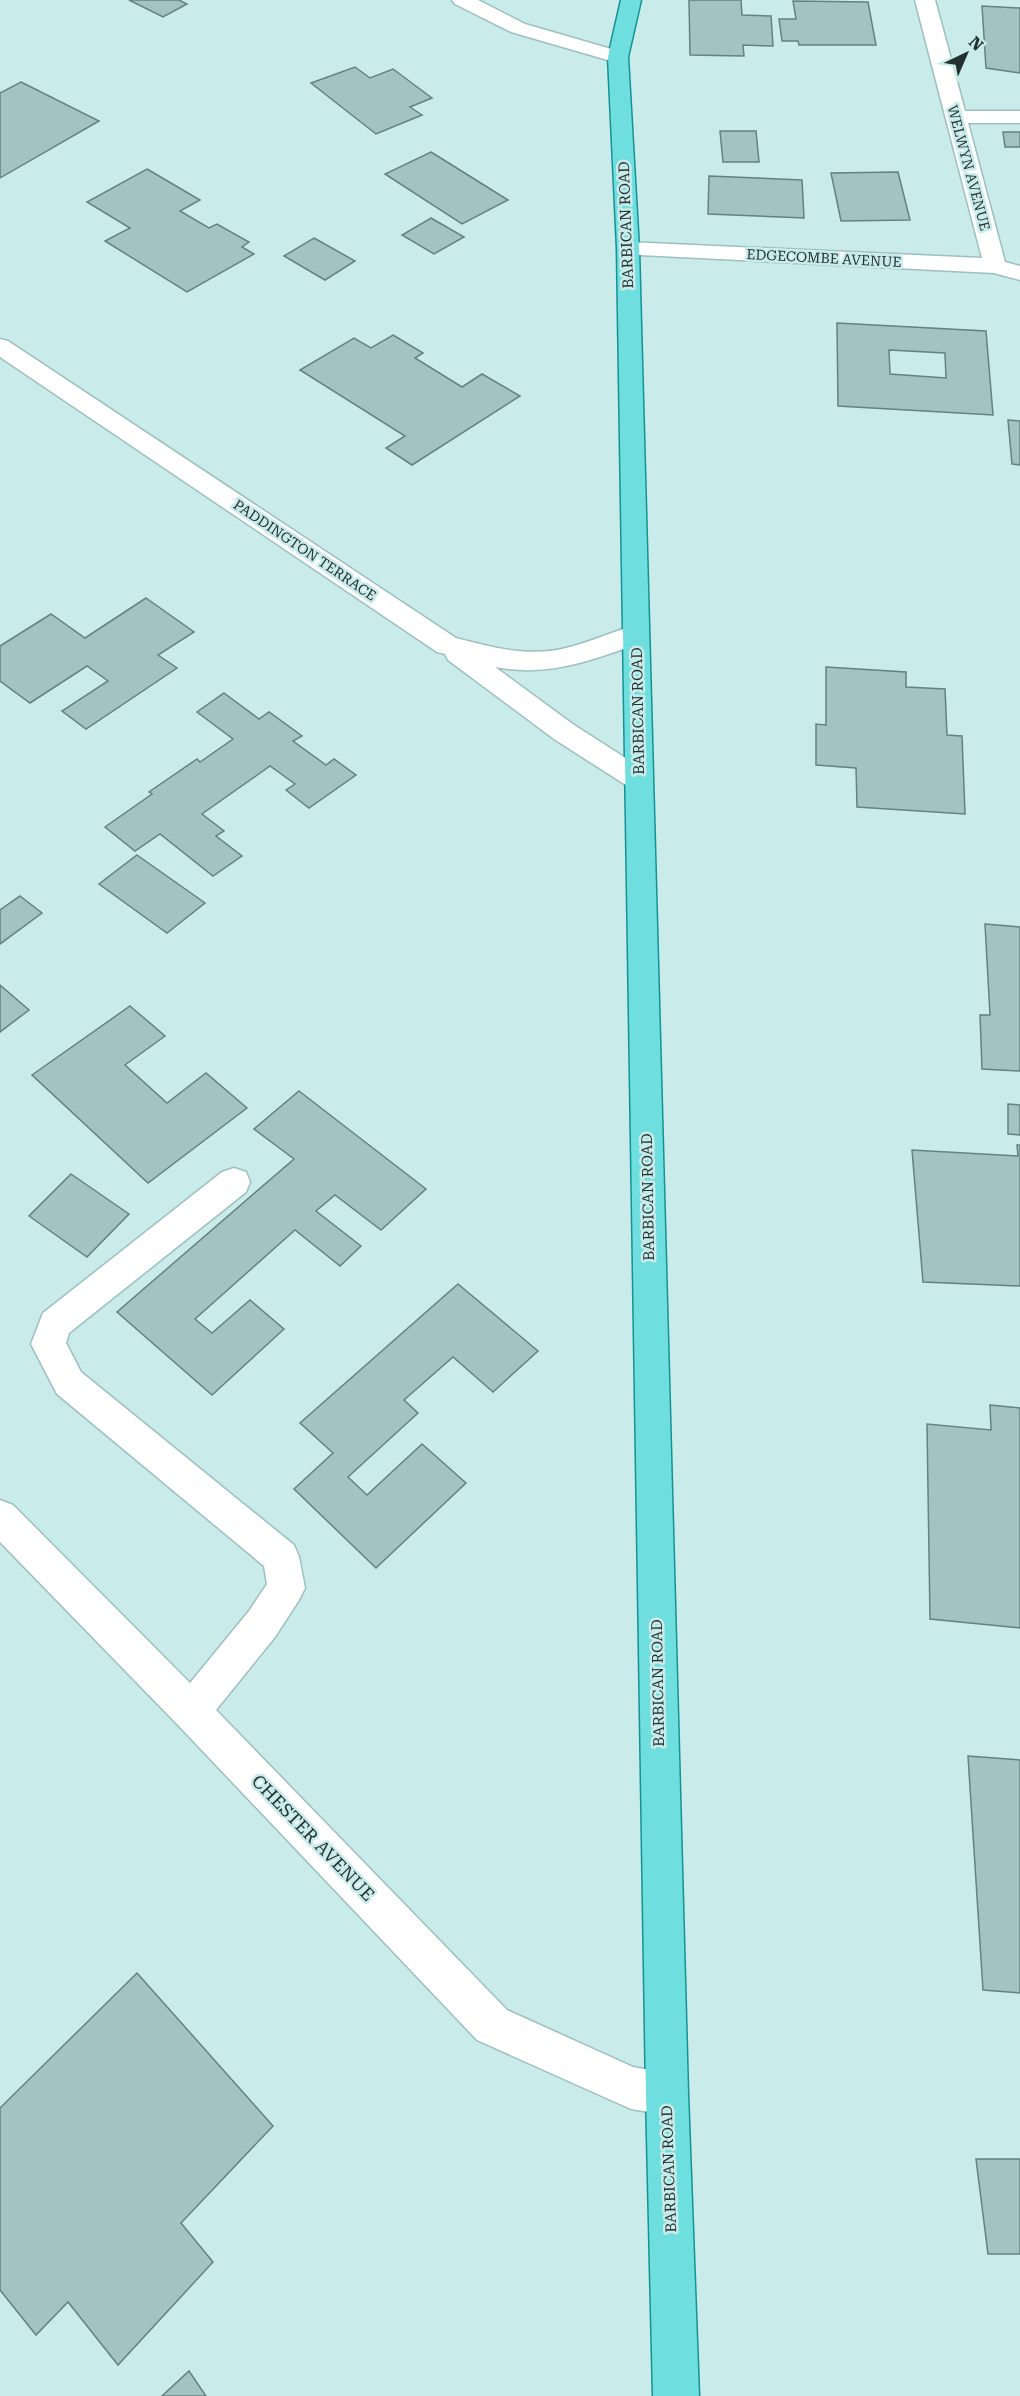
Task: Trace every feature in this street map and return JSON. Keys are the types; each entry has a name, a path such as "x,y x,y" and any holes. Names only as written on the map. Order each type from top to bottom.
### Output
{"main road":[{"name":"BARBICAN ROAD","path":"631,0 618,57 628,249 667,2094 676,2396"}],"street":[{"path":"462,0 518,28 618,57"},
{"name":"WELWYN AVENUE","path":"925,0 995,266"},
{"path":"956,117 1020,117"},
{"name":"EDGECOMBE AVENUE","path":"628,249 995,266 1020,273"},
{"name":"PADDINGTON TERRACE","path":"0,346 447,645 495,657 534,662 571,656 636,634"},
{"path":"447,645 564,732 639,780"},
{"path":"191,1711 262,1624 286,1588 281,1557 69,1383 48,1344 55,1324 234,1182"},
{"name":"CHESTER AVENUE","path":"0,1517 191,1711 492,2025 632,2088 667,2094"}],"building":[{"path":"129,0 179,0 187,4 163,17"},
{"path":"689,0 741,0 742,15 771,16 773,46 743,45 744,56 690,55"},
{"path":"793,1 868,2 876,45 799,45 798,41 782,41 779,19 796,19"},
{"path":"982,6 1020,8 1020,73 986,68"},
{"path":"355,67 370,78 393,69 432,98 410,107 422,115 376,134 311,83"},
{"path":"21,82 99,121 0,178 0,93"},
{"path":"720,131 756,131 759,162 723,162"},
{"path":"1003,132 1020,132 1020,147 1005,147"},
{"path":"431,152 508,200 462,224 385,174"},
{"path":"147,169 200,200 180,211 209,228 217,224 249,242 242,247 254,254 187,292 105,241 130,228 87,202"},
{"path":"898,172 910,220 841,221 831,173"},
{"path":"709,176 802,180 804,218 708,214"},
{"path":"431,218 464,237 434,254 402,235"},
{"path":"314,238 355,261 325,280 284,256"},
{"path":"837,323 986,331 993,415 838,406","holes":["889,350 945,353 946,378 890,374"]},
{"path":"393,335 423,353 415,358 462,387 482,374 520,396 412,465 386,448 405,436 300,370 354,338 371,348"},
{"path":"1008,420 1020,421 1020,465 1012,464"},
{"path":"146,598 194,632 158,655 177,668 86,729 62,711 108,681 87,666 30,703 0,681 0,646 51,614 85,638"},
{"path":"826,667 906,672 906,687 945,689 947,735 962,736 965,814 857,807 856,768 816,765 816,724 826,725"},
{"path":"224,693 259,719 269,712 302,736 293,741 326,765 334,759 356,775 309,808 286,790 295,784 270,766 202,814 224,831 216,836 242,856 213,876 160,834 135,851 105,827 152,794 149,792 197,759 200,762 233,739 197,712"},
{"path":"137,855 205,903 167,933 99,884"},
{"path":"20,896 42,913 0,944 0,910"},
{"path":"985,924 1020,927 1020,1071 982,1069 980,1015 990,1015"},
{"path":"0,985 29,1010 0,1032"},
{"path":"130,1006 165,1036 125,1065 167,1103 206,1073 247,1108 148,1183 32,1075"},
{"path":"299,1091 426,1189 381,1230 335,1195 316,1211 361,1246 340,1266 295,1230 195,1319 212,1333 250,1300 284,1329 212,1395 117,1312 294,1159 254,1129"},
{"path":"1008,1104 1020,1105 1020,1135 1008,1134"},
{"path":"1017,1145 1020,1145 1020,1286 923,1282 912,1150 1018,1156"},
{"path":"71,1174 129,1214 87,1257 29,1216"},
{"path":"458,1284 538,1351 493,1392 453,1357 404,1400 418,1413 348,1477 367,1495 422,1444 466,1483 376,1568 294,1489 333,1453 300,1423"},
{"path":"990,1405 1020,1408 1020,1628 930,1619 927,1424 991,1430"},
{"path":"968,1756 1020,1760 1020,1993 983,1990"},
{"path":"137,1973 273,2126 181,2223 213,2262 118,2365 68,2302 36,2335 0,2290 0,2108"},
{"path":"976,2159 1020,2159 1020,2254 988,2254"},
{"path":"189,2371 206,2396 162,2396"}]}
